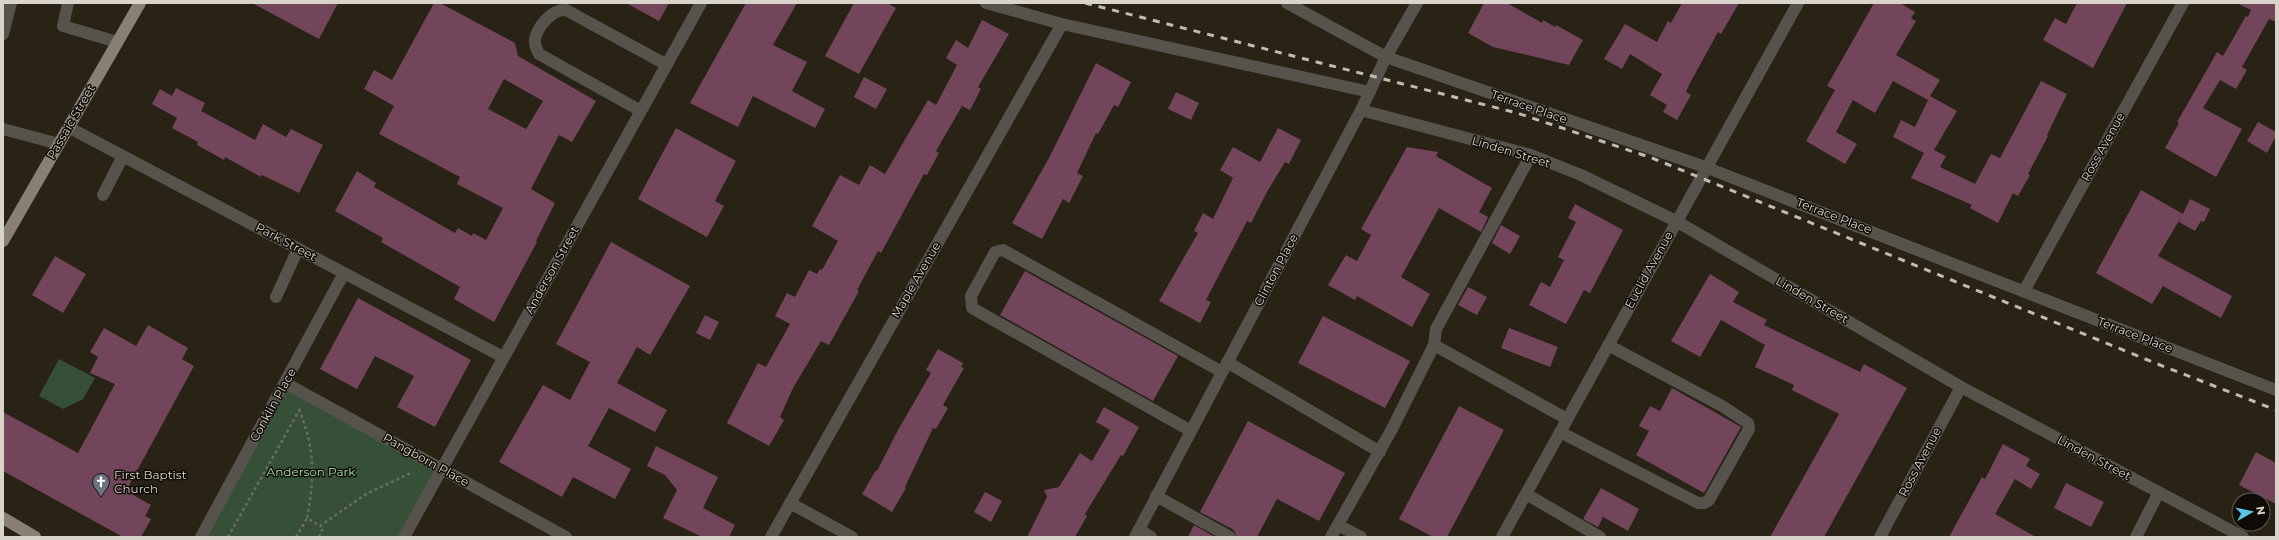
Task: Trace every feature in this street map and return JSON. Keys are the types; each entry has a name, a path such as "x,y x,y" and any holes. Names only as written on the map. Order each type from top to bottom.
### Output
{"main road":[{"name":"Passaic Street","path":"3,242 140,3"},
{"path":"3,518 20,533 35,537"}],"street":[{"path":"3,34 11,3"},
{"path":"68,3 63,26 117,42"},
{"name":"Anderson Street","path":"404,537 701,3"},
{"path":"986,3 1062,24 1370,92"},
{"path":"1287,3 1386,57"},
{"name":"Clinton Place","path":"1137,533 1361,110 1386,57 1417,3"},
{"name":"Euclid Avenue","path":"1502,537 1705,167 1798,3"},
{"name":"Ross Avenue","path":"2024,291 2183,3"},
{"path":"641,111 539,54 535,39 541,28 546,20 556,11 566,10 667,65"},
{"name":"Maple Avenue","path":"771,537 1062,24"},
{"name":"Terrace Place","path":"1386,57 1705,167 2276,390"},
{"name":"Linden Street","path":"1361,110 1531,155 1581,175 1676,221 1961,387 2243,537"},
{"name":"Park Street","path":"68,127 503,357"},
{"path":"3,129 59,144"},
{"path":"1332,537 1380,452 1434,345 1436,329 1531,155"},
{"path":"103,195 123,156"},
{"path":"276,297 298,249"},
{"path":"1191,431 972,308 971,296 995,252 1003,250 1225,367 1380,452"},
{"name":"Conklin Place","path":"201,537 344,273"},
{"path":"1434,345 1567,419"},
{"path":"1560,432 1698,503 1704,503 1709,500 1749,429 1748,423 1722,406 1608,345"},
{"name":"Pangborn Place","path":"285,383 566,537"},
{"name":"Ross Avenue","path":"1880,537 1961,387"},
{"path":"2136,537 2159,492"},
{"path":"1526,494 1600,537"},
{"path":"1156,496 1230,537"},
{"path":"790,503 852,537"},
{"path":"1338,525 1361,537"},
{"path":"1137,533 1152,537"}],"path":[{"path":"299,408 306,412"},
{"path":"296,537 307,518 312,491 314,466 308,433 299,408"},
{"path":"228,537 299,408"},
{"path":"320,526 366,494 414,472 411,470"},
{"path":"307,518 323,528 319,537"}],"green space":[{"path":"59,359 95,378 83,399 63,409 39,396"},
{"name":"Anderson Park","path":"285,383 442,469 404,537 201,537"}],"building":[{"path":"252,3 338,3 319,39"},
{"path":"434,3 440,3 515,43 518,56 596,101 572,142 559,135 531,189 555,203 536,241 537,242 494,322 454,299 460,287 381,242 383,238 335,211 357,171 376,183 374,187 455,233 458,228 472,236 473,233 486,240 503,208 457,184 460,177 379,134 394,106 364,89 374,70 392,80","holes":["504,79 543,101 526,129 488,109"]},
{"path":"626,3 669,3 659,21"},
{"path":"746,3 797,3 773,45 807,62 792,91 825,109 815,128 753,96 738,127 690,103"},
{"path":"854,3 887,3 896,8 859,74 825,56"},
{"path":"1484,3 1507,3 1542,23 1543,20 1555,27 1556,25 1583,40 1569,65 1493,47 1468,33"},
{"path":"1682,3 1739,3 1721,34 1718,32 1690,83 1686,92 1691,95 1677,120 1663,112 1667,105 1650,95 1662,74 1630,54 1622,69 1604,59 1625,24 1657,42 1668,21 1671,23"},
{"path":"1874,3 1900,3 1915,12 1911,18 1916,21 1896,55 1940,80 1930,96 1957,111 1934,150 1946,156 1940,167 1975,184 1991,154 2000,158 2041,81 2067,94 2047,135 2048,136 2028,174 2030,175 2018,196 2013,193 1998,223 1970,208 1972,205 1911,178 1924,153 1893,137 1901,120 1915,127 1928,100 1893,81 1875,113 1853,100 1836,132 1857,144 1845,164 1806,141 1835,90 1827,86"},
{"path":"2077,3 2127,3 2093,68 2043,40 2055,18 2066,24"},
{"path":"2237,3 2276,3 2276,22 2269,19 2242,67 2247,70 2236,89 2220,80 2203,108 2242,129 2216,177 2165,148 2179,123 2177,122 2217,52 2223,56 2246,16 2248,17 2251,10"},
{"path":"982,20 1009,34 978,87 981,89 970,110 962,106 936,151 939,153 927,175 924,174 881,253 878,251 857,290 859,291 829,345 821,341 793,388 780,417 784,420 769,446 727,423 758,363 766,367 790,324 775,316 787,293 795,297 809,270 817,274 820,269 822,270 838,241 812,226 840,175 859,185 870,165 885,174 928,100 936,105 957,65 946,58 956,40 968,48"},
{"path":"1096,63 1131,82 1118,107 1114,105 1098,134 1096,133 1077,173 1083,176 1069,203 1063,199 1042,239 1012,223 1049,158"},
{"path":"864,77 887,89 876,109 854,97"},
{"path":"176,88 205,103 201,111 255,140 263,124 286,137 291,129 323,145 299,193 262,175 261,177 225,157 224,160 197,145 198,142 172,128 177,118 152,104 160,89 172,96"},
{"path":"1176,92 1199,103 1191,120 1168,109"},
{"path":"2258,122 2276,132 2276,136 2267,153 2247,141"},
{"path":"676,128 736,161 715,201 724,206 707,237 638,199"},
{"path":"1278,128 1301,140 1289,164 1285,162 1251,223 1247,221 1206,300 1211,302 1200,323 1159,301 1198,233 1194,231 1203,213 1213,219 1233,178 1220,170 1233,147 1260,162"},
{"path":"1407,147 1438,152 1436,156 1492,188 1479,212 1488,217 1481,232 1439,208 1401,277 1430,294 1412,327 1357,296 1355,300 1328,285 1346,255 1357,261 1371,235 1361,229"},
{"path":"2141,190 2183,214 2158,256 2232,296 2221,318 2163,286 2152,304 2096,273"},
{"path":"2190,199 2210,209 2204,222 2201,221 2195,231 2179,222"},
{"path":"1575,204 1623,230 1590,293 1584,290 1566,324 1529,305 1541,282 1550,287 1564,260 1558,257 1576,222 1568,218"},
{"path":"1501,225 1520,236 1510,254 1492,243"},
{"path":"611,242 690,286 650,355 637,347 617,383 667,410 655,432 609,408 588,446 631,469 615,499 573,477 562,497 499,462 543,385 570,400 590,362 556,344"},
{"path":"55,256 86,274 63,313 32,295"},
{"path":"1025,271 1178,356 1153,401 1000,315"},
{"path":"1710,274 1739,292 1733,302 1767,320 1764,325 1860,372 1864,364 1907,388 1824,537 1770,537 1839,414 1792,390 1794,385 1755,367 1765,345 1721,320 1700,357 1671,341"},
{"path":"1468,287 1487,297 1477,315 1458,305"},
{"path":"358,298 471,360 435,427 397,407 414,376 375,356 357,389 320,369"},
{"path":"705,315 719,322 710,340 696,333"},
{"path":"1323,316 1410,361 1385,408 1298,363"},
{"path":"148,325 188,348 182,359 194,366 126,491 151,505 145,516 151,519 141,537 123,537 3,471 3,412 78,453 115,384 90,373 98,357 90,352 104,328 136,346"},
{"path":"1509,328 1558,347 1550,367 1501,348"},
{"path":"938,349 963,363 961,367 964,368 943,405 948,408 936,429 933,428 905,487 906,488 892,512 862,494 876,470 877,471 898,430 931,373 926,370"},
{"path":"1672,388 1741,427 1704,493 1636,455 1649,431 1639,426 1650,406 1660,411"},
{"path":"1459,406 1504,430 1447,537 1433,537 1399,519"},
{"path":"1104,407 1139,427 1123,456 1121,455 1085,514 1087,516 1075,537 1027,537 1047,497 1044,490 1059,487 1080,453 1092,461 1110,430 1096,422"},
{"path":"1248,421 1345,473 1319,521 1277,499 1257,537 1237,537 1234,530 1200,512"},
{"path":"2003,444 2030,459 2026,466 2040,474 2031,489 2015,479 1995,514 2036,537 1949,537 1982,477 1985,479"},
{"path":"656,446 718,477 703,508 735,525 729,537 702,537 663,518 677,490 665,475 647,466"},
{"path":"2256,452 2276,463 2276,504 2271,501 2271,492 2253,492 2239,485"},
{"path":"2066,483 2104,502 2091,527 2054,508"},
{"path":"1601,488 1639,509 1628,531 1603,517 1598,527 1583,519"},
{"path":"985,492 1002,501 991,522 974,512"},
{"path":"1194,525 1215,537 1188,537"}],"railway":[{"path":"1085,3 1517,113 1652,158 2155,363 2276,410"}],"place":[{"name":"First Baptist Church","path":"101,497"}]}
